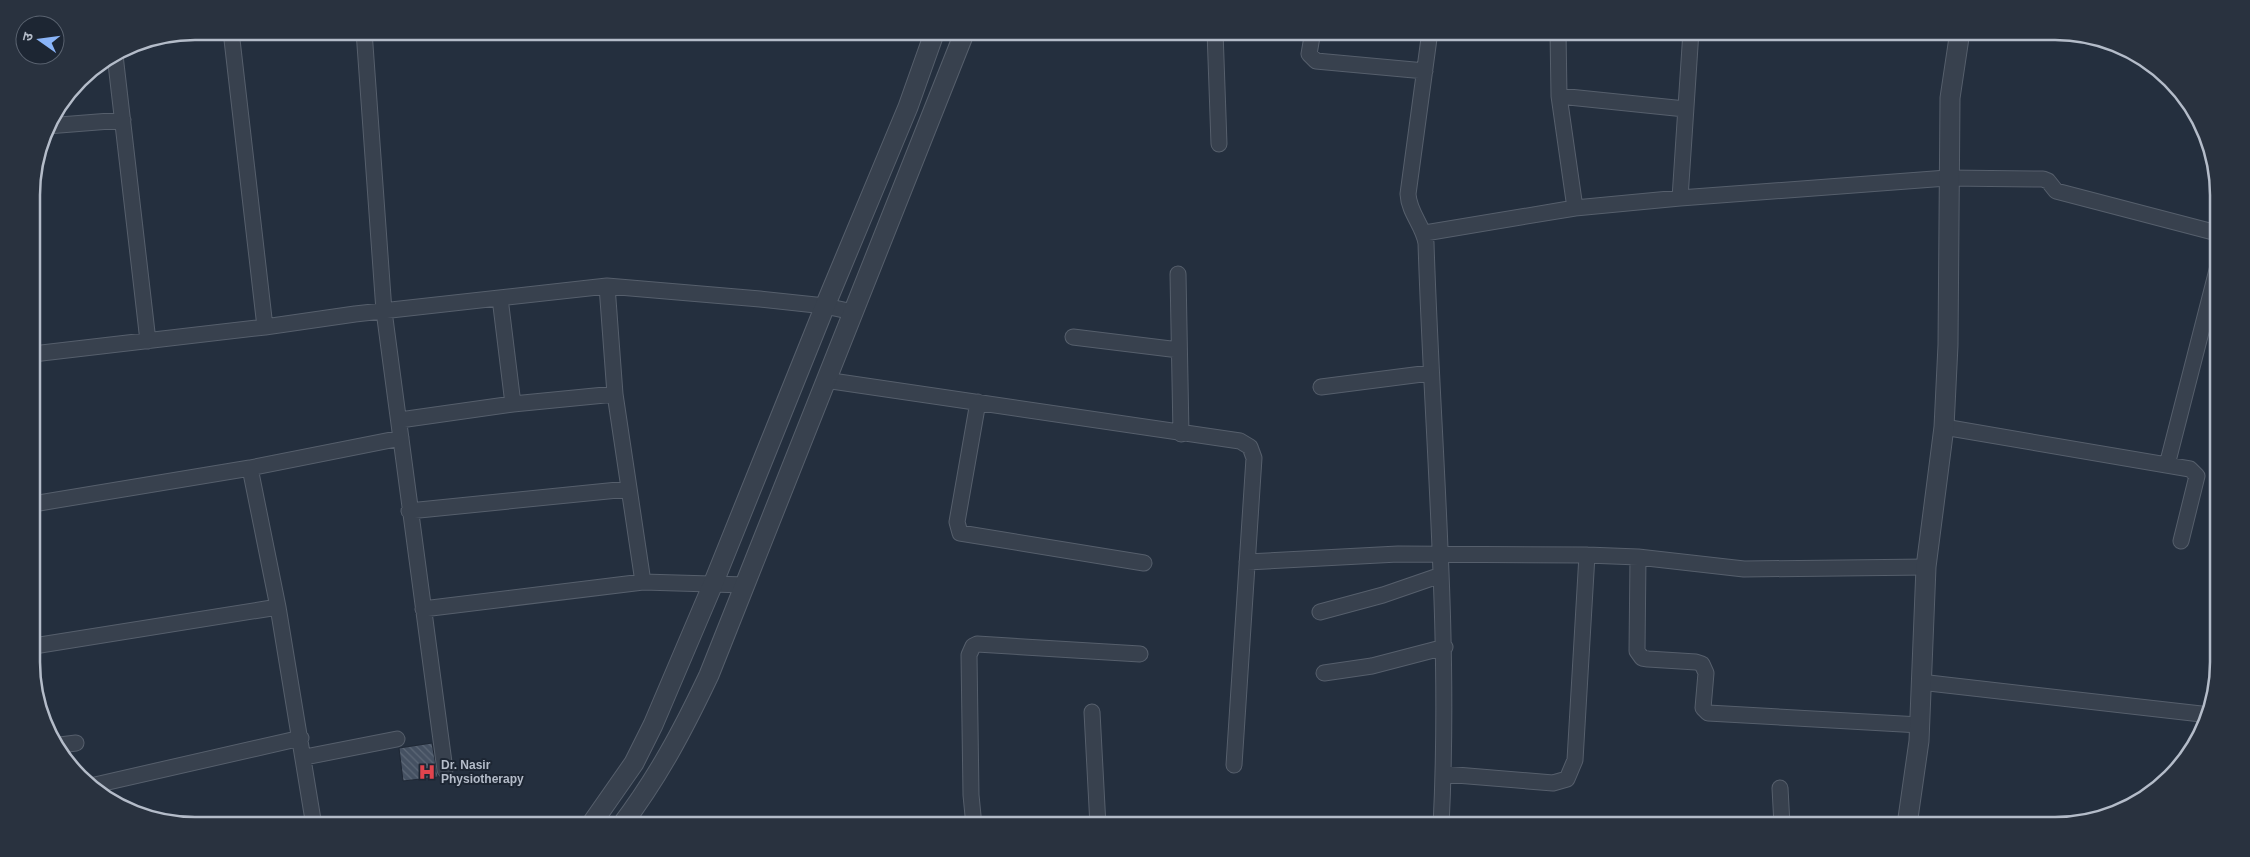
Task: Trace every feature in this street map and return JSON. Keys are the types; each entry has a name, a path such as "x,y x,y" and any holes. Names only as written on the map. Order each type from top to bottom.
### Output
{"street":[{"path":"232,40 264,327"},
{"path":"365,40 384,311 400,420 409,511 445,770"},
{"path":"596,817 634,763 713,584 825,306 908,107 932,40"},
{"path":"629,817 649,789 710,675 961,40"},
{"path":"1215,40 1219,144"},
{"path":"1312,40 1310,54 1316,61 1425,71"},
{"path":"1429,40 1408,194 1409,204 1424,233 1444,647 1444,774 1442,817"},
{"path":"1558,40 1559,96 1575,208"},
{"path":"1680,198 1689,40"},
{"path":"1908,817 1920,724 1920,682 1926,566 1944,427 1948,346 1950,98 1959,40"},
{"path":"116,62 148,341"},
{"path":"1559,96 1685,109"},
{"path":"57,125 123,120"},
{"path":"1424,233 1575,208 1680,198 1948,178 2043,179 2048,181 2056,191 2210,231"},
{"path":"1178,274 1181,434"},
{"path":"607,286 615,394 643,582"},
{"path":"40,353 607,286 825,306 853,312"},
{"path":"2167,465 2210,297"},
{"path":"500,298 513,404"},
{"path":"1073,337 1179,350"},
{"path":"1321,387 1430,373"},
{"path":"826,380 1181,434 1240,441 1252,451 1254,458 1234,766"},
{"path":"400,420 513,404 615,394"},
{"path":"978,402 957,522 960,533 1144,563"},
{"path":"1944,427 2190,469 2197,476 2181,541"},
{"path":"40,503 250,468 401,438"},
{"path":"250,468 278,607 313,817"},
{"path":"409,511 628,489"},
{"path":"1247,562 1376,554 1439,554 1638,557 1744,569 1926,566"},
{"path":"1444,774 1553,783 1560,783 1567,779 1575,760 1587,555"},
{"path":"1638,557 1637,651 1642,658 1702,664 1706,673 1703,708 1708,713 1920,724"},
{"path":"1320,612 1383,595 1441,576"},
{"path":"423,609 643,582 745,586"},
{"path":"40,645 278,607"},
{"path":"973,817 971,795 969,656 973,646 977,644 1140,654"},
{"path":"1324,673 1372,666 1444,647"},
{"path":"1920,682 2201,714"},
{"path":"1092,712 1098,817"},
{"path":"100,784 301,738"},
{"path":"304,757 397,740"},
{"path":"64,745 76,744"},
{"path":"1780,788 1782,817"}],"building":[{"path":"432,743 438,777 403,781 399,748"}],"place":[{"name":"Dr. Nasir Physiotherapy","path":"427,772"}]}
